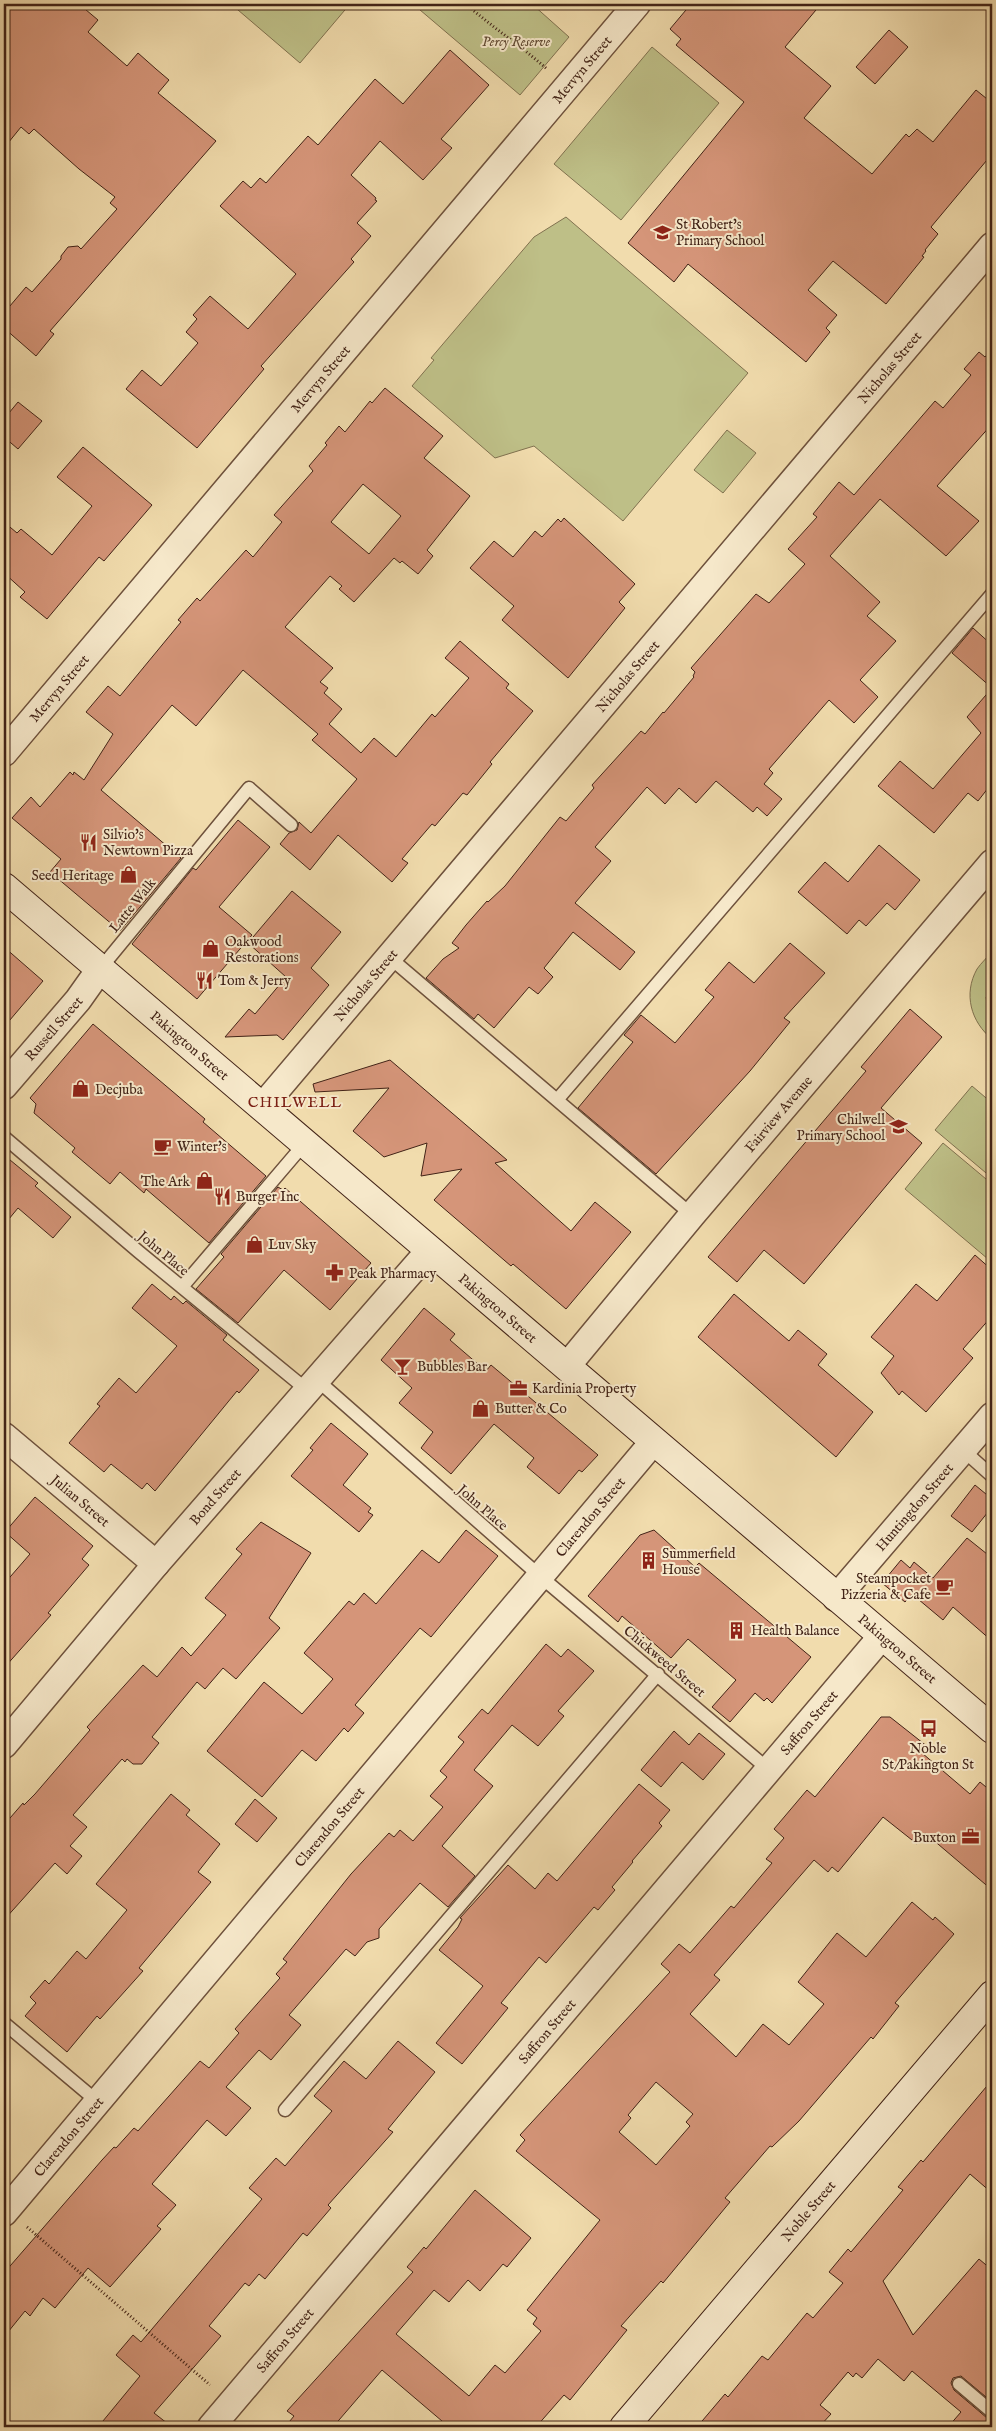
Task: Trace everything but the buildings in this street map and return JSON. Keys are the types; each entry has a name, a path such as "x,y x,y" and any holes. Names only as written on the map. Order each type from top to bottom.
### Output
{"street":[{"name":"Mervyn Street","path":"4,753 637,4"},
{"name":"Nicholas Street","path":"262,1107 992,246"},
{"name":"Fairview Avenue","path":"567,1366 692,1215 992,863"},
{"name":"Pakington Street","path":"4,887 992,1729"},
{"name":"Russell Street","path":"4,1086 78,1000 100,969"},
{"name":"Bond Street","path":"4,1745 156,1564 429,1251"},
{"name":"Huntingdon Street","path":"836,1598 992,1416"},
{"name":"Julian Street","path":"4,1436 156,1564"},
{"name":"Clarendon Street","path":"5,2211 654,1442"},
{"name":"Saffron Street","path":"211,2427 768,1768 882,1636"},
{"name":"Noble Street","path":"624,2427 992,1995"}],"lane":[{"path":"556,1100 992,594"},
{"name":"Latte Walk","path":"100,969 249,788 291,824"},
{"path":"388,957 692,1215"},
{"name":"John Place","path":"4,1137 182,1287 312,1385 541,1577"},
{"path":"182,1287 305,1143"},
{"path":"963,1450 992,1476"},
{"name":"Chickweed Street","path":"541,1577 768,1768"},
{"path":"285,2110 658,1674"},
{"path":"4,2023 98,2102"},
{"path":"959,2384 992,2412"}],"path":[{"path":"466,4 487,23 520,45 567,86"},
{"path":"5,2211 231,2403"}],"green space":[{"path":"231,4 350,4 300,63"},
{"name":"Percy Reserve","path":"413,4 532,4 569,37 520,95"},
{"path":"652,47 719,103 621,220 554,164"},
{"path":"566,217 748,373 623,521 534,446 495,458 412,386 434,360 431,358 534,237"},
{"path":"727,430 756,453 723,493 694,470"},
{"path":"992,951 992,977 987,994 992,988 992,1001 986,997 988,1009 992,1016 992,1039 974,1016 971,1007 970,988 977,969"},
{"path":"972,1086 992,1103 992,1178 935,1130"},
{"path":"943,1143 992,1184 992,1254 988,1259 905,1189"}],"place":[{"name":"St Robert's Primary School","path":"662,232"},
{"name":"Silvio's Newtown Pizza","path":"89,842"},
{"name":"Seed Heritage","path":"128,875"},
{"name":"Oakwood Restorations","path":"211,949"},
{"name":"Tom & Jerry","path":"204,980"},
{"name":"Decjuba","path":"81,1089"},
{"name":"Chilwell Primary School","path":"899,1127"},
{"name":"Winter's","path":"163,1146"},
{"name":"The Ark","path":"204,1181"},
{"name":"Burger Inc","path":"222,1196"},
{"name":"Luv Sky","path":"254,1244"},
{"name":"Peak Pharmacy","path":"335,1273"},
{"name":"Bubbles Bar","path":"403,1366"},
{"name":"Kardinia Property","path":"518,1388"},
{"name":"Butter & Co","path":"481,1408"},
{"name":"Summerfield House","path":"648,1561"},
{"name":"Steampocket Pizzeria & Cafe","path":"945,1586"},
{"name":"Health Balance","path":"737,1630"},
{"name":"Noble St/Pakington St","path":"928,1728"},
{"name":"Buxton","path":"970,1837"}],"district":[{"name":"CHILWELL","path":"295,1102"}]}
